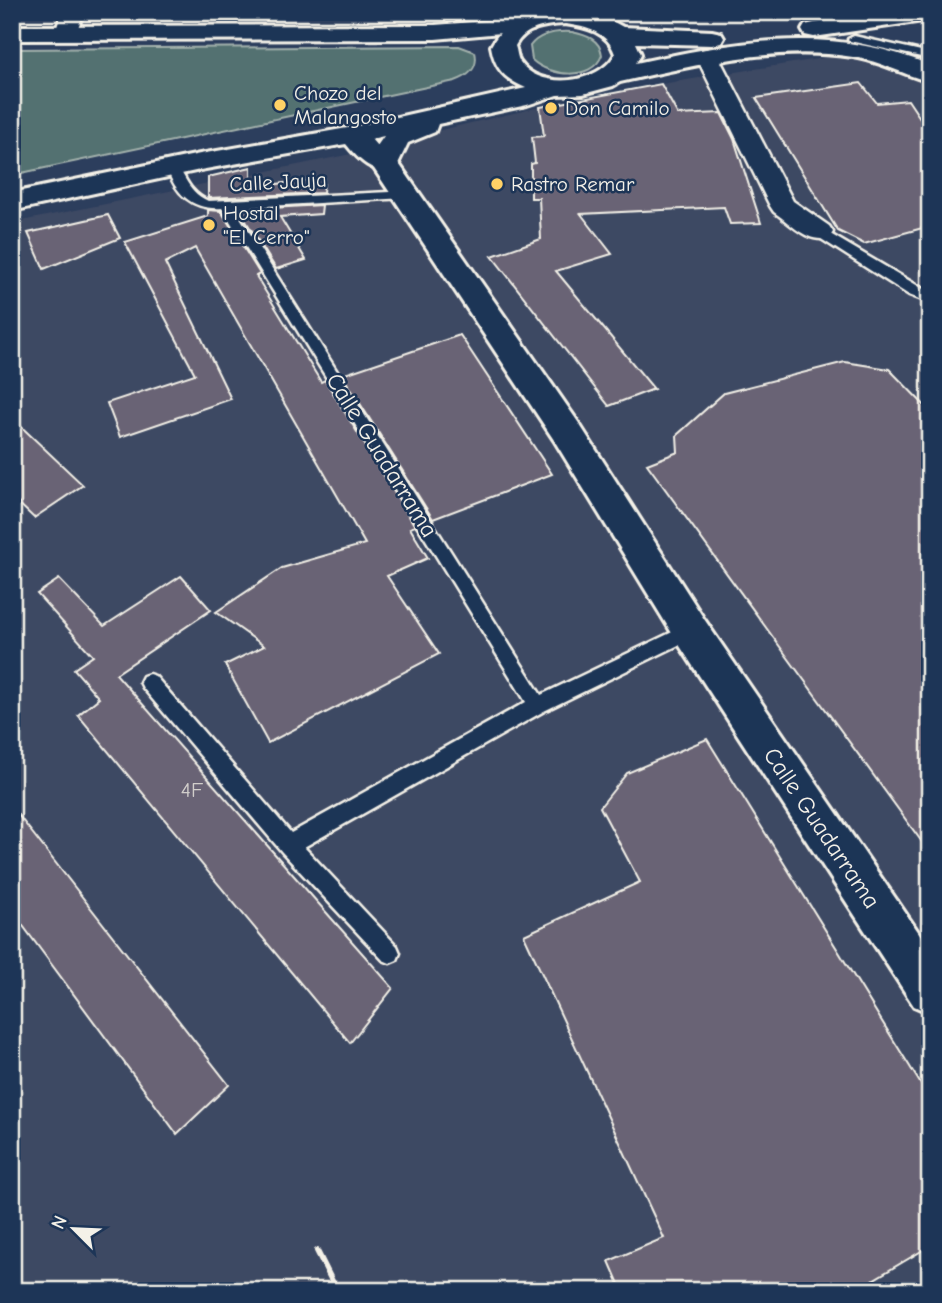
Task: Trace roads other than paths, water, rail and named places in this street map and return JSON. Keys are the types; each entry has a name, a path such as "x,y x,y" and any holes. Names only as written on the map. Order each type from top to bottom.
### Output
{"main road":[{"path":"617,34 667,39 717,38 921,17"},
{"path":"12,202 200,162 514,85 586,86 615,75 707,56 854,39 921,17"},
{"path":"435,32 524,25 550,18 576,18 601,25 617,34 624,43 628,54 625,64 615,75"},
{"path":"12,33 69,22 435,32 466,34 504,44"},
{"path":"514,85 505,60 504,44 511,33 524,25"},
{"path":"781,47 830,46 860,49 892,57 930,74"},
{"path":"200,162 315,143 378,161 514,85"},
{"path":"378,161 391,143 404,132 474,115 514,85"},
{"name":"Calle Guadarrama","path":"378,161 566,431 691,631 930,990"}],"street":[{"path":"707,56 783,206 820,232"}],"lane":[{"path":"854,39 930,55"},
{"name":"Calle Jauja","path":"173,168 176,180 187,197 207,205 226,205 378,161"},
{"name":"Calle Guadarrama","path":"226,205 538,705"},
{"path":"820,232 914,292 930,298"},
{"path":"289,845 538,705 691,631"},
{"path":"149,682 289,845 390,953"}],"railway":[{"path":"317,1251 337,1291"}],"place":[{"name":"Chozo del Malangosto","path":"280,105"},
{"name":"Don Camilo","path":"551,108"},
{"name":"Rastro Remar","path":"497,184"},
{"name":"Hostal \"El Cerro\"","path":"209,225"}]}
